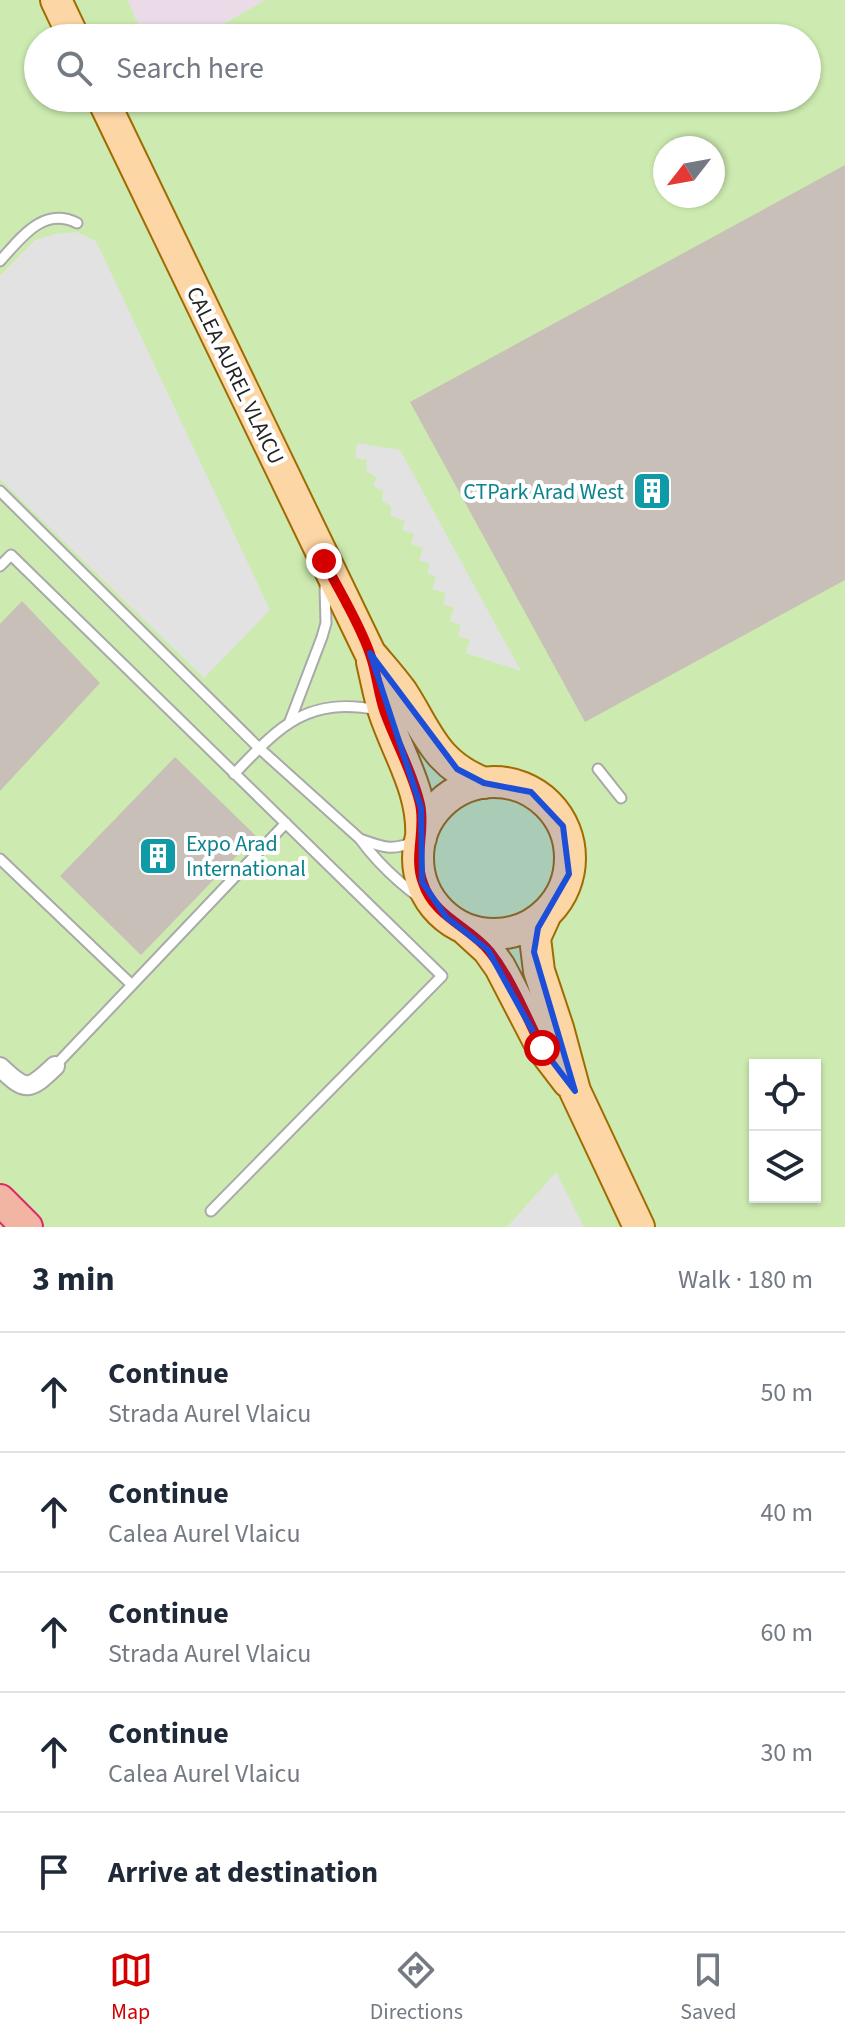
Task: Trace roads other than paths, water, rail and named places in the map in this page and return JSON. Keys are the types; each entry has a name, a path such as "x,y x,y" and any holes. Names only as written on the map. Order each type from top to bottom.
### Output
{"highway":[{"path":"0,1200 27,1227"}],"main road":[{"path":"56,0 67,24"},
{"name":"CALEA AUREL VLAICU","path":"109,112 370,653"},
{"path":"370,653 384,711 421,808 418,861 422,882 431,901 488,950 542,1048 575,1091"},
{"path":"370,653 402,693 443,759 484,783"},
{"path":"420,840 431,816 445,800 463,789 484,783 508,783 531,792 550,806 563,826 570,850 569,874 560,897 545,916 535,938 534,952 575,1091 639,1227"},
{"path":"455,923 487,934 508,934 528,927 545,916"}],"street":[{"path":"0,1067 14,1080 29,1086 36,1085 55,1066"}],"lane":[{"path":"0,261 33,227 65,217 77,223"},
{"path":"0,491 259,748 360,839 372,856 404,888 455,923"},
{"path":"0,566 11,555 442,976 211,1211"},
{"path":"290,721 326,623 324,561"},
{"path":"234,774 290,721 326,706 360,706 384,711"},
{"path":"598,769 621,798"},
{"path":"55,1066 286,823"},
{"path":"360,839 386,849 400,848 420,840"},
{"path":"0,859 132,985"}],"place":[{"name":"CTPark Arad West","path":"652,491"},
{"name":"Expo Arad International","path":"158,856"}]}
